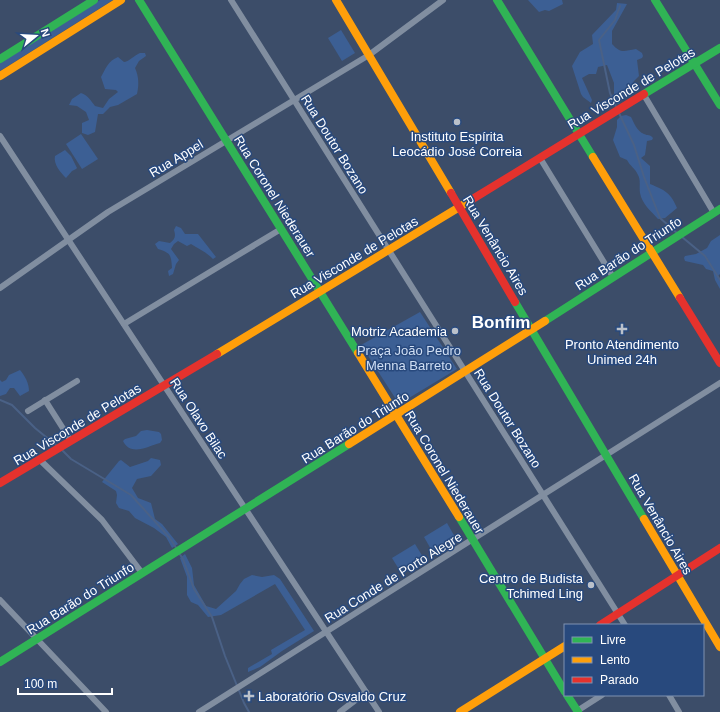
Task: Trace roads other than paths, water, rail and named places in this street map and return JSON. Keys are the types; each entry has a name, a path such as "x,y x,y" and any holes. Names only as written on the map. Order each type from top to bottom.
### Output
{"street":[{"path":"0,59 94,0"},
{"path":"0,76 121,0"},
{"name":"Rua Coronel Niederauer","path":"139,0 397,415 564,690"},
{"name":"Rua Doutor Bozano","path":"231,0 624,624"},
{"name":"Rua Venâncio Aires","path":"336,0 720,647"},
{"name":"Rua Appel","path":"0,288 108,212 369,55 443,0"},
{"path":"497,0 720,363"},
{"path":"655,0 720,104"},
{"name":"Rua Visconde de Pelotas","path":"0,484 165,386 720,48"},
{"path":"644,94 717,211"},
{"name":"Rua Olavo Bilac","path":"0,136 379,712"},
{"path":"540,158 613,277"},
{"name":"Rua Barão do Triunfo","path":"0,662 397,415 717,211"},
{"path":"124,324 281,229"},
{"path":"28,411 77,381"},
{"name":"Rua Conde de Porto Alegre","path":"199,712 720,382"},
{"path":"45,400 71,441"},
{"path":"40,460 102,520 142,573"},
{"path":"602,624 720,548"},
{"path":"0,600 106,712"},
{"path":"460,712 564,647"},
{"path":"340,712 366,692"},
{"path":"568,696 577,712 601,696"},
{"path":"670,696 679,712"}],"waterway":[{"path":"617,109 610,93 599,40 615,20 620,6"},
{"path":"619,113 634,145 644,177 660,218 678,234"},
{"path":"682,237 705,256 720,280"},
{"path":"0,400 12,405 35,428 57,446"},
{"path":"62,450 71,459 131,495 169,537 177,549"},
{"path":"179,553 183,559 194,589 212,617 225,656 249,712"}],"place":[{"name":"Instituto Espírita Leocádio José Correia","path":"457,122"},
{"name":"Pronto Atendimento Unimed 24h","path":"622,329"},
{"name":"Motriz Academia","path":"455,331"},
{"name":"Centro de Budista Tchimed Ling","path":"591,585"},
{"name":"Laboratório Osvaldo Cruz","path":"249,696"}],"district":[{"name":"Bonfim","path":"501,322"}],"park label":[{"name":"Praça João Pedro Menna Barreto","path":"409,358"}]}
